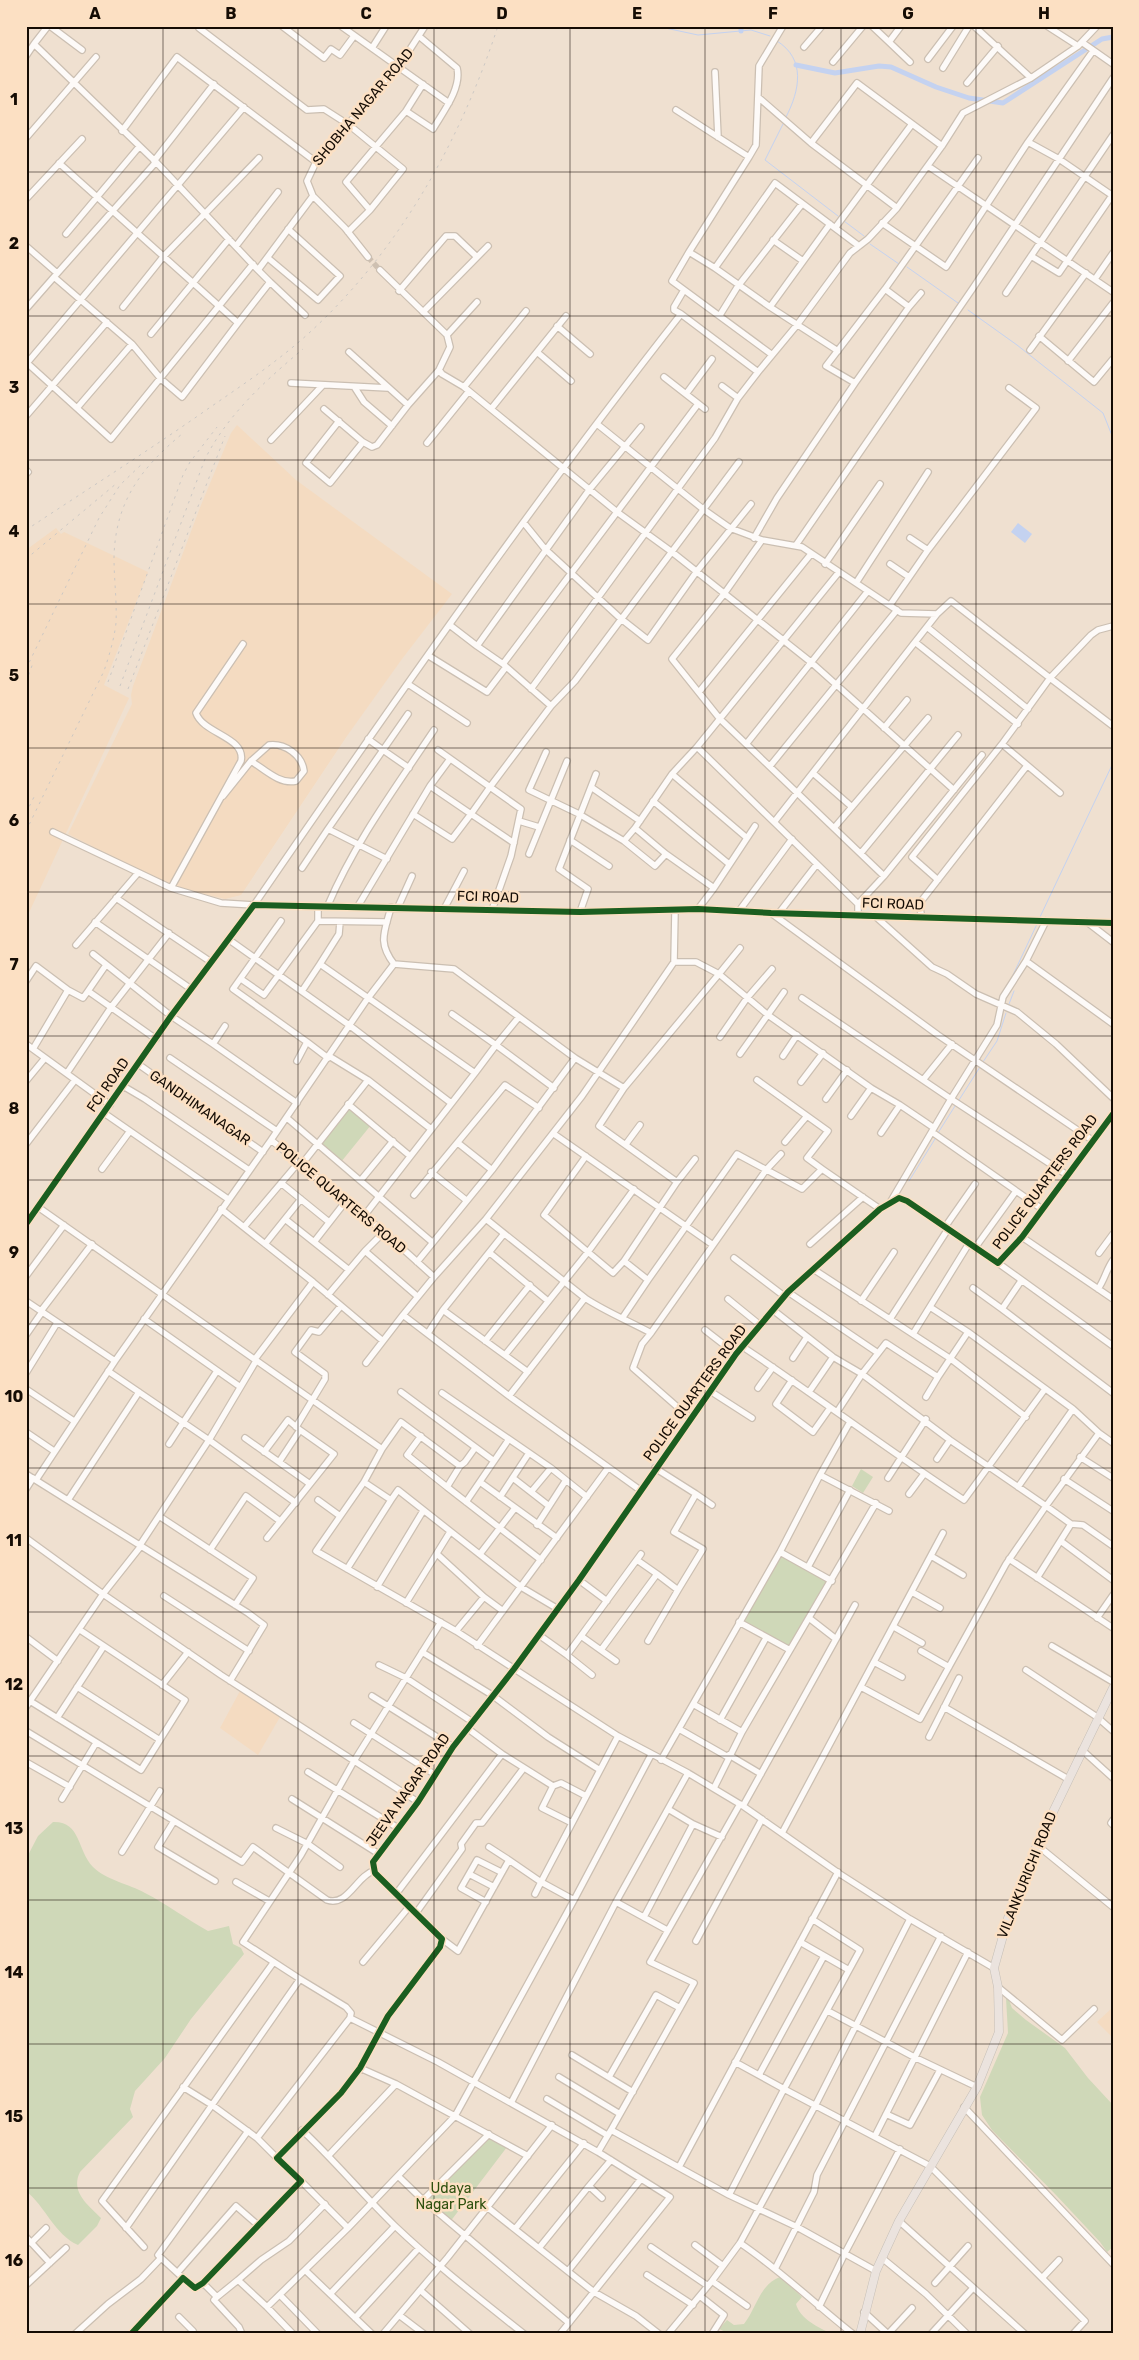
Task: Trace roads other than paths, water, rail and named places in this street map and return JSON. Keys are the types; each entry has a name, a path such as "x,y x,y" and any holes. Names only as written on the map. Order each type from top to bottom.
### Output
{"main road":[{"name":"VILANKURICHI ROAD","path":"860,2334 864,2312 876,2271 899,2221 977,2087 999,2032 998,1987 994,1968 1008,1918 1037,1845 1097,1717 1113,1688"}],"street":[{"path":"26,56 49,26 82,50"},
{"path":"282,26 324,58 331,49 340,55 354,36"},
{"path":"342,26 448,103"},
{"path":"372,48 386,26"},
{"name":"SHOBHA NAGAR ROAD","path":"313,196 307,181 316,162 398,66 426,26"},
{"path":"771,354 672,281 756,145 759,66 783,26"},
{"path":"804,47 822,26"},
{"path":"833,62 863,26"},
{"path":"872,26 910,62"},
{"path":"889,42 901,26"},
{"path":"928,59 953,26"},
{"path":"943,68 969,26"},
{"path":"974,26 1031,78"},
{"path":"1048,26 1113,64"},
{"path":"531,689 715,438 738,398 771,354 797,325 850,253 868,239 897,208 942,146 963,113 1031,78 1081,44 1097,26"},
{"path":"199,28 307,110 324,109 377,147 403,169 370,210 348,232"},
{"path":"406,111 433,129 456,86 457,68 420,37"},
{"path":"34,44 178,184 258,270 305,315"},
{"path":"967,83 998,46"},
{"path":"882,223 946,266 1028,142 1092,51"},
{"path":"26,138 96,57"},
{"path":"122,131 177,57 316,162"},
{"path":"715,72 718,137"},
{"path":"796,545 1113,78"},
{"path":"811,143 857,83 942,146"},
{"path":"26,309 155,162 214,84"},
{"path":"370,210 346,182 406,111 423,84"},
{"path":"758,98 811,143 897,208"},
{"path":"244,107 26,363 111,439 253,264"},
{"path":"676,110 748,157"},
{"path":"770,307 803,261 867,185 912,124"},
{"path":"1006,293 1113,135"},
{"path":"26,199 82,139"},
{"path":"1028,142 1058,159 1112,195 1059,273 1031,256"},
{"path":"66,234 139,147"},
{"path":"123,307 163,258 259,158"},
{"path":"855,383 826,366 916,246 978,158"},
{"path":"59,163 163,258 238,323"},
{"path":"928,166 1113,292"},
{"path":"715,268 774,184 859,246"},
{"path":"236,246 278,192"},
{"path":"258,270 313,196 348,232 368,257"},
{"path":"720,315 738,286 802,204"},
{"path":"268,258 318,300 340,276 288,228"},
{"path":"400,290 446,236 456,236 477,257"},
{"path":"151,334 229,239"},
{"path":"773,240 803,261"},
{"path":"26,246 79,299 132,344 161,379 182,397 270,282"},
{"path":"423,312 488,246"},
{"path":"689,252 838,351"},
{"path":"1095,279 1113,253"},
{"path":"324,409 363,442 372,447 377,445 408,405 439,370 450,347 447,335 380,270"},
{"path":"1030,350 1086,273"},
{"path":"884,289 909,307"},
{"path":"684,290 674,310 758,372"},
{"path":"754,538 777,498 855,383 921,293"},
{"path":"447,335 477,302"},
{"path":"1068,361 1113,303"},
{"path":"427,443 526,311"},
{"path":"53,832 171,888 221,904 254,906 368,739 563,469 681,314"},
{"path":"491,409 566,316"},
{"path":"26,416 107,322"},
{"path":"557,326 590,354"},
{"path":"1039,336 1094,382 1113,359"},
{"path":"77,408 132,344"},
{"path":"349,352 408,405"},
{"path":"536,352 571,381"},
{"path":"686,394 712,359"},
{"path":"439,370 442,374 466,389 589,490 672,552 812,663 954,790"},
{"path":"664,377 705,409"},
{"path":"291,384 388,388"},
{"path":"270,440 322,386"},
{"path":"722,386 738,398"},
{"path":"355,388 364,402 392,426"},
{"path":"890,605 928,550 1036,408 1009,388"},
{"path":"429,656 487,692 572,572 698,404"},
{"path":"339,421 306,463 312,469 330,483 363,442"},
{"path":"597,424 703,509 730,528 754,538 802,547 825,564 905,614 936,614"},
{"path":"477,646 545,549 589,490 640,427"},
{"path":"413,814 452,839 551,706 575,681 620,618 739,462"},
{"path":"26,470 28,472 26,474"},
{"path":"856,583 928,472"},
{"path":"825,564 880,484"},
{"path":"524,523 545,549 599,596 620,618 648,640 730,528 751,504"},
{"path":"910,538 928,550"},
{"path":"762,540 724,594 672,659 720,719 884,876"},
{"path":"699,692 811,554"},
{"path":"890,564 909,577"},
{"path":"624,841 672,774 697,747 784,642 839,572"},
{"path":"747,743 868,591"},
{"path":"775,821 936,614 951,601 1113,726"},
{"path":"770,766 897,610"},
{"path":"451,626 504,666 551,706"},
{"path":"938,880 912,858 1018,724 1050,678 1091,635 1098,630 1113,626"},
{"path":"927,627 1028,709"},
{"path":"915,642 1018,724"},
{"path":"222,797 224,789 241,762 241,750 208,727 198,718 196,713 243,644"},
{"path":"408,684 467,723"},
{"path":"884,728 907,700"},
{"path":"302,868 408,714"},
{"path":"834,828 928,718"},
{"path":"328,906 342,873 358,844 434,730"},
{"path":"861,853 958,735"},
{"path":"368,739 409,768"},
{"path":"1002,744 1026,767 1060,793"},
{"path":"171,888 222,797 251,761 269,746 282,746 300,759 304,772 301,777 291,783 282,781 251,761"},
{"path":"697,747 858,904"},
{"path":"438,750 521,809 514,842 492,910"},
{"path":"546,752 529,790 579,814 624,841 654,866 666,854"},
{"path":"858,916 858,904 884,876 982,755"},
{"path":"358,906 430,786 450,759"},
{"path":"529,854 567,761"},
{"path":"922,918 919,904 1026,767"},
{"path":"813,773 852,807"},
{"path":"580,912 588,888 560,869 579,814 596,774"},
{"path":"672,774 747,838"},
{"path":"430,786 514,842"},
{"path":"591,787 640,821"},
{"path":"652,802 728,864"},
{"path":"519,821 539,827"},
{"path":"698,909 755,826"},
{"path":"635,828 666,854 714,888"},
{"path":"328,829 387,859"},
{"path":"739,911 792,839"},
{"path":"570,840 609,866"},
{"path":"779,913 817,864"},
{"path":"444,908 464,871"},
{"path":"76,945 138,873"},
{"path":"412,876 387,922 382,941 385,953 394,964 454,969 575,1058 624,1088"},
{"path":"116,898 211,962"},
{"name":"FCI ROAD","path":"26,1224 171,1016 254,906 358,906 580,912 698,909 858,916 1113,923"},
{"path":"240,978 264,995 318,921 318,906"},
{"path":"366,1363 417,1296 486,1219 554,1134 599,1072 674,962 675,911"},
{"path":"771,913 952,1044 1092,1140"},
{"path":"875,916 932,967 947,974 976,994 1017,1012 1056,1044 1113,1098"},
{"path":"280,920 233,989 328,1057 368,1080 431,1129"},
{"path":"318,921 387,922"},
{"path":"891,1201 997,1025 1000,1005 1026,961 1046,921"},
{"path":"96,922 191,989"},
{"path":"302,991 339,934 340,922"},
{"path":"1086,922 1113,942"},
{"path":"67,1074 112,1006 169,933"},
{"path":"228,939 350,1026 451,1103"},
{"path":"677,1182 599,1126 624,1088 740,948"},
{"path":"93,954 171,1016 297,1103"},
{"path":"1026,961 1113,1024"},
{"path":"674,962 696,962 719,974 768,1015 871,1088 900,1104 1042,1209"},
{"path":"320,964 475,1073"},
{"path":"271,1140 368,998 394,964"},
{"path":"26,981 36,966 68,990 83,998 106,965"},
{"path":"720,1037 747,998 772,969"},
{"path":"33,1049 68,990"},
{"path":"88,991 156,1038"},
{"path":"740,1054 784,992"},
{"path":"802,998 1067,1175"},
{"path":"452,1014 554,1088"},
{"path":"364,1216 519,1017"},
{"path":"213,1044 225,1026"},
{"path":"783,1056 797,1035"},
{"path":"297,1061 307,1042"},
{"path":"26,1044 110,1105"},
{"path":"923,1080 952,1044"},
{"path":"800,1082 823,1053"},
{"path":"26,1081 45,1058"},
{"path":"170,1058 277,1131"},
{"path":"417,1262 492,1170 575,1058"},
{"name":"GANDHIMANAGAR","path":"138,1064 263,1152"},
{"path":"826,1099 847,1070"},
{"path":"26,1144 75,1080"},
{"path":"244,1227 318,1143 368,1080"},
{"path":"757,1080 828,1131 808,1158 880,1209"},
{"path":"414,1196 431,1172 453,1146 458,1143 505,1085 538,1108"},
{"path":"122,1086 145,1099 249,1170"},
{"path":"851,1116 871,1088"},
{"path":"348,1104 410,1156"},
{"path":"881,1133 900,1104"},
{"path":"104,1113 228,1199"},
{"name":"POLICE QUARTERS ROAD","path":"640,1490 736,1354 772,1310 786,1294 880,1209 899,1198 908,1201 998,1263 1022,1237 1113,1114"},
{"path":"785,1142 807,1116"},
{"path":"287,1118 432,1242"},
{"path":"626,1144 640,1125"},
{"path":"102,1168 130,1131"},
{"path":"554,1134 713,1245"},
{"name":"POLICE QUARTERS ROAD","path":"26,1488 54,1451 221,1209 271,1140 384,1232 434,1277"},
{"path":"361,1180 393,1141"},
{"path":"458,1143 492,1170"},
{"path":"623,1317 738,1154 802,1189 822,1169"},
{"path":"690,1418 633,1368 642,1344 766,1170 781,1154"},
{"path":"586,1156 544,1215 612,1273 624,1261 677,1182 695,1159"},
{"path":"431,1172 466,1200"},
{"path":"281,1183 330,1222"},
{"path":"890,1319 975,1184"},
{"path":"505,1355 588,1252 634,1189"},
{"path":"975,1248 1016,1191"},
{"path":"810,1244 863,1197"},
{"path":"265,1244 301,1199"},
{"path":"314,1242 346,1201"},
{"path":"38,1207 382,1449"},
{"path":"221,1209 313,1282 383,1341"},
{"path":"285,1219 349,1270"},
{"path":"486,1219 503,1235 585,1298 606,1312 623,1317 651,1333"},
{"path":"26,1276 64,1225"},
{"path":"328,1295 384,1232"},
{"path":"1100,1253 1113,1234"},
{"path":"428,1333 443,1310 503,1235"},
{"path":"1022,1237 1113,1299"},
{"path":"26,1335 92,1244"},
{"path":"913,1334 968,1244"},
{"path":"365,1252 417,1296"},
{"path":"861,1300 894,1252"},
{"path":"490,1253 548,1301"},
{"path":"734,1258 878,1353"},
{"path":"1098,1289 1106,1278 1106,1269 1113,1260"},
{"path":"624,1261 648,1280"},
{"path":"998,1263 1113,1346"},
{"path":"813,1269 951,1359 1026,1417"},
{"path":"1002,1309 1021,1281"},
{"path":"80,1630 185,1700 141,1770 57,1718 28,1704 103,1594 140,1545 209,1440 255,1360 313,1282"},
{"path":"485,1341 530,1286"},
{"path":"974,1288 1113,1393"},
{"path":"509,1396 585,1298"},
{"path":"728,1299 760,1325"},
{"path":"26,1301 115,1361"},
{"path":"279,1462 324,1379 324,1374 295,1352 311,1330 320,1332 341,1306"},
{"path":"930,1307 968,1332 1073,1408 1113,1443"},
{"path":"443,1310 528,1372"},
{"path":"772,1310 833,1357 862,1374 926,1419 950,1440 991,1466 1071,1524 1082,1525 1113,1546"},
{"path":"403,1315 509,1396 640,1490"},
{"path":"144,1320 239,1386"},
{"path":"26,1373 57,1323"},
{"path":"704,1330 736,1354"},
{"path":"926,1397 968,1332"},
{"path":"793,1358 807,1337"},
{"path":"837,1412 862,1374 886,1343 938,1377"},
{"path":"743,1347 869,1434 900,1459 964,1500 991,1466 1045,1389"},
{"path":"809,1392 833,1357"},
{"path":"758,1388 773,1367"},
{"path":"108,1371 184,1422 296,1503"},
{"path":"169,1444 217,1371"},
{"path":"792,1380 776,1404 813,1432 830,1408"},
{"path":"26,1389 74,1421"},
{"path":"710,1390 752,1418"},
{"path":"68,1500 139,1392"},
{"path":"401,1392 494,1461"},
{"path":"442,1393 551,1468 587,1497"},
{"path":"1018,1486 1073,1408"},
{"path":"888,1478 926,1419"},
{"path":"264,1452 288,1420 334,1454 267,1538"},
{"path":"460,1466 401,1422 382,1449 364,1482 316,1551 456,1631 618,1736 688,1773 742,1805 838,1872 910,1919 994,1968"},
{"path":"661,1760 780,1552 850,1422"},
{"path":"26,1432 54,1451"},
{"path":"861,1688 920,1719 1010,1559 1064,1479 1100,1433"},
{"path":"421,1436 407,1455 541,1560"},
{"path":"245,1438 310,1484"},
{"path":"466,1502 509,1439"},
{"path":"937,1459 950,1440"},
{"path":"447,1487 460,1466 475,1448"},
{"path":"500,1497 529,1454"},
{"path":"1080,1457 1113,1478"},
{"path":"531,1492 551,1468"},
{"path":"477,1646 608,1468"},
{"path":"655,1468 712,1505"},
{"path":"26,1474 264,1625 230,1681"},
{"path":"909,1494 924,1474"},
{"path":"820,1475 889,1511"},
{"path":"513,1478 549,1506"},
{"path":"1064,1479 1113,1511"},
{"path":"537,1525 566,1480"},
{"path":"364,1482 391,1500"},
{"path":"480,1482 557,1538"},
{"path":"347,1569 398,1490 521,1586 558,1609"},
{"name":"JEEVA NAGAR ROAD","path":"442,1939 396,1894 375,1870 373,1862 418,1802 452,1747 514,1669 579,1580 640,1490"},
{"path":"808,1568 850,1490"},
{"path":"648,1641 703,1549 674,1532 696,1494"},
{"path":"210,1550 246,1496 280,1521"},
{"path":"318,1500 340,1516"},
{"path":"714,1788 742,1732 876,1504"},
{"path":"480,1554 515,1508"},
{"path":"378,1587 423,1511"},
{"path":"159,1516 253,1578 235,1605"},
{"path":"1036,1578 1062,1542 1071,1524"},
{"path":"406,1603 450,1532"},
{"path":"782,1833 943,1533"},
{"path":"26,1538 103,1594 230,1681 418,1802"},
{"path":"1062,1542 1113,1580"},
{"path":"780,1552 832,1581"},
{"path":"437,1554 484,1597 503,1611"},
{"path":"567,1655 641,1554"},
{"path":"931,1556 963,1575"},
{"path":"1010,1559 1113,1628"},
{"path":"637,1560 678,1590"},
{"path":"601,1650 657,1574"},
{"path":"579,1580 607,1601"},
{"path":"912,1592 940,1608"},
{"path":"1097,1618 1113,1595"},
{"path":"164,1596 249,1651"},
{"path":"456,1631 484,1597"},
{"path":"598,2152 694,1984 650,1962 667,1930 761,1774 855,1605"},
{"path":"809,1618 836,1639"},
{"path":"257,2138 350,2018 351,2013 346,2007 273,1963 243,1942 308,1844 354,1761 440,1622"},
{"path":"740,1622 790,1650"},
{"path":"894,1627 922,1643"},
{"path":"538,1635 592,1675"},
{"path":"581,1636 616,1661"},
{"path":"720,1720 766,1638"},
{"path":"26,1647 28,1639 58,1661"},
{"path":"57,1718 104,1646"},
{"path":"1052,1646 1113,1682"},
{"path":"921,1651 949,1667"},
{"path":"162,1685 188,1652"},
{"path":"422,1652 492,1695 556,1742 600,1770"},
{"path":"874,1662 902,1677"},
{"path":"379,1665 406,1678 472,1721"},
{"path":"1026,1670 1097,1717 1113,1731"},
{"path":"929,1737 959,1678"},
{"path":"77,1687 160,1740"},
{"path":"372,1696 452,1747"},
{"path":"693,1704 742,1732"},
{"path":"944,1707 1068,1780"},
{"path":"354,1723 434,1774"},
{"path":"467,1728 522,1769 553,1786"},
{"path":"679,1729 761,1774"},
{"path":"26,1730 242,1862 253,1847 327,1900 335,1902 341,1900 362,1877 375,1870"},
{"path":"535,1894 618,1736"},
{"path":"62,1800 96,1743"},
{"path":"1082,1750 1113,1778"},
{"path":"396,1894 502,1754"},
{"path":"267,2307 348,2228 456,2116 651,1754"},
{"path":"26,1762 70,1787"},
{"path":"416,1913 462,1850 462,1844 476,1823 482,1823 522,1769"},
{"path":"308,1772 398,1828"},
{"path":"511,2102 616,1902 688,1773"},
{"path":"572,1823 542,1808 553,1786 561,1783 586,1796"},
{"path":"122,1852 160,1791"},
{"path":"292,1799 379,1854"},
{"path":"668,1809 693,1824 722,1837"},
{"path":"696,1941 762,1819"},
{"path":"174,1820 158,1848 215,1881"},
{"path":"1113,1820 1111,1823 1113,1825"},
{"path":"644,1917 693,1824"},
{"path":"276,1828 308,1844 340,1867"},
{"path":"1037,1845 1113,1907"},
{"path":"489,1846 542,1882 574,1900"},
{"path":"486,1902 461,1888 477,1860 501,1872"},
{"path":"276,2158 341,2093 360,2068 378,2032 440,1948 442,1939 458,1951 509,1860"},
{"path":"679,2167 838,1872"},
{"path":"469,1874 494,1886"},
{"path":"236,1882 270,1901"},
{"path":"616,1902 667,1930"},
{"path":"363,1962 409,1907"},
{"path":"728,2195 860,1950 812,1919"},
{"path":"668,2334 693,2306 740,2243 815,2106 910,1919"},
{"path":"775,2269 814,2192 817,2175 941,1936"},
{"path":"800,1942 849,1970"},
{"path":"875,2136 968,1952"},
{"path":"759,2075 824,1956"},
{"path":"144,2247 102,2201 182,2087 273,1963"},
{"path":"126,2228 300,1980"},
{"path":"998,1987 1062,2040 1094,2009"},
{"path":"610,2077 656,1995 680,2008"},
{"path":"828,2011 914,2057 977,2087"},
{"path":"350,2018 511,2102 584,2143 670,2197 560,2334"},
{"path":"572,2054 633,2092"},
{"path":"735,2062 844,2122 875,2136 930,2166 1086,2321 1073,2334"},
{"path":"360,2068 396,2084 528,2156"},
{"path":"886,2114 910,2125 940,2070"},
{"path":"559,2077 620,2114"},
{"path":"329,2155 396,2084"},
{"path":"182,2087 212,2105 257,2138 276,2158 302,2180 348,2228"},
{"path":"547,2099 679,2167 728,2195 797,2227 876,2271"},
{"path":"964,2107 1113,2264"},
{"path":"383,2334 464,2237 552,2125"},
{"path":"302,2130 329,2155 395,2226 440,2266 524,2334"},
{"path":"248,2132 158,2255 183,2278 195,2288 203,2283 302,2180"},
{"path":"423,2200 489,2134"},
{"path":"515,2229 584,2143"},
{"path":"819,2307 844,2253 900,2149"},
{"path":"539,2248 611,2160"},
{"path":"398,2176 464,2237 569,2323"},
{"path":"568,2271 641,2179"},
{"path":"589,2186 602,2198"},
{"path":"242,2334 239,2327 214,2300 261,2260 289,2241 325,2204"},
{"path":"178,2272 236,2206 258,2226"},
{"path":"487,2207 594,2292 636,2316 659,2334"},
{"path":"899,2221 1022,2333"},
{"path":"330,2294 395,2226"},
{"path":"31,2242 46,2228"},
{"path":"26,2237 50,2263"},
{"path":"740,2243 775,2269 853,2334"},
{"path":"695,2246 723,2266"},
{"path":"935,2283 968,2246"},
{"path":"651,2247 747,2306"},
{"path":"26,2285 66,2248"},
{"path":"355,2318 419,2248"},
{"path":"75,2334 108,2304 141,2279 161,2258"},
{"path":"882,2258 926,2294 967,2334"},
{"path":"1042,2278 1060,2260"},
{"path":"305,2270 372,2334"},
{"path":"646,2275 693,2306"},
{"path":"131,2334 183,2278"},
{"path":"238,2280 293,2334"},
{"path":"203,2283 217,2297"},
{"path":"931,2334 973,2288"},
{"path":"420,2290 470,2334"},
{"path":"280,2295 318,2334"},
{"path":"700,2296 724,2315 712,2334"},
{"path":"864,2312 888,2334 912,2308"},
{"path":"399,2315 424,2334"},
{"path":"180,2317 193,2333"}],"water":[{"path":"1018,523 1032,534 1025,543 1011,532"}],"waterway":[{"path":"656,26 698,35 751,30 770,36"},
{"path":"741,26 741,31"},
{"path":"796,65 835,73 879,66 891,67 936,87 969,98 1003,103 1102,39 1113,37"},
{"path":"777,41 793,57 798,76 795,96 786,117"},
{"path":"783,124 765,160 838,216"},
{"path":"844,221 864,236"},
{"path":"870,244 899,264"},
{"path":"907,267 958,303"},
{"path":"968,310 1017,345 1103,413 1113,438"},
{"path":"1040,917 1113,763"},
{"path":"1013,975 1037,924"},
{"path":"1009,1004 1014,991"},
{"path":"983,1062 997,1041 1006,1013"},
{"path":"959,1100 980,1067"},
{"path":"938,1133 955,1106"},
{"path":"909,1181 935,1139"}],"tunnel":[{"path":"368,257 380,270"}],"railway":[{"path":"26,530 166,438 261,372 308,334 341,302 398,231 423,192 445,153 465,111 483,69 498,26"},
{"path":"120,686 205,459 225,427 248,399 303,349"},
{"path":"108,682 183,475 190,462 217,427"},
{"path":"26,831 108,660 116,623 114,558 116,538 119,520 125,503 143,473 182,434"},
{"path":"128,689 225,436"},
{"path":"26,669 99,518 120,485 144,462"},
{"path":"26,559 117,483"},
{"path":"26,682 33,663"},
{"path":"26,813 36,793"}],"park label":[{"name":"Udaya Nagar Park","path":"451,2196"}]}
